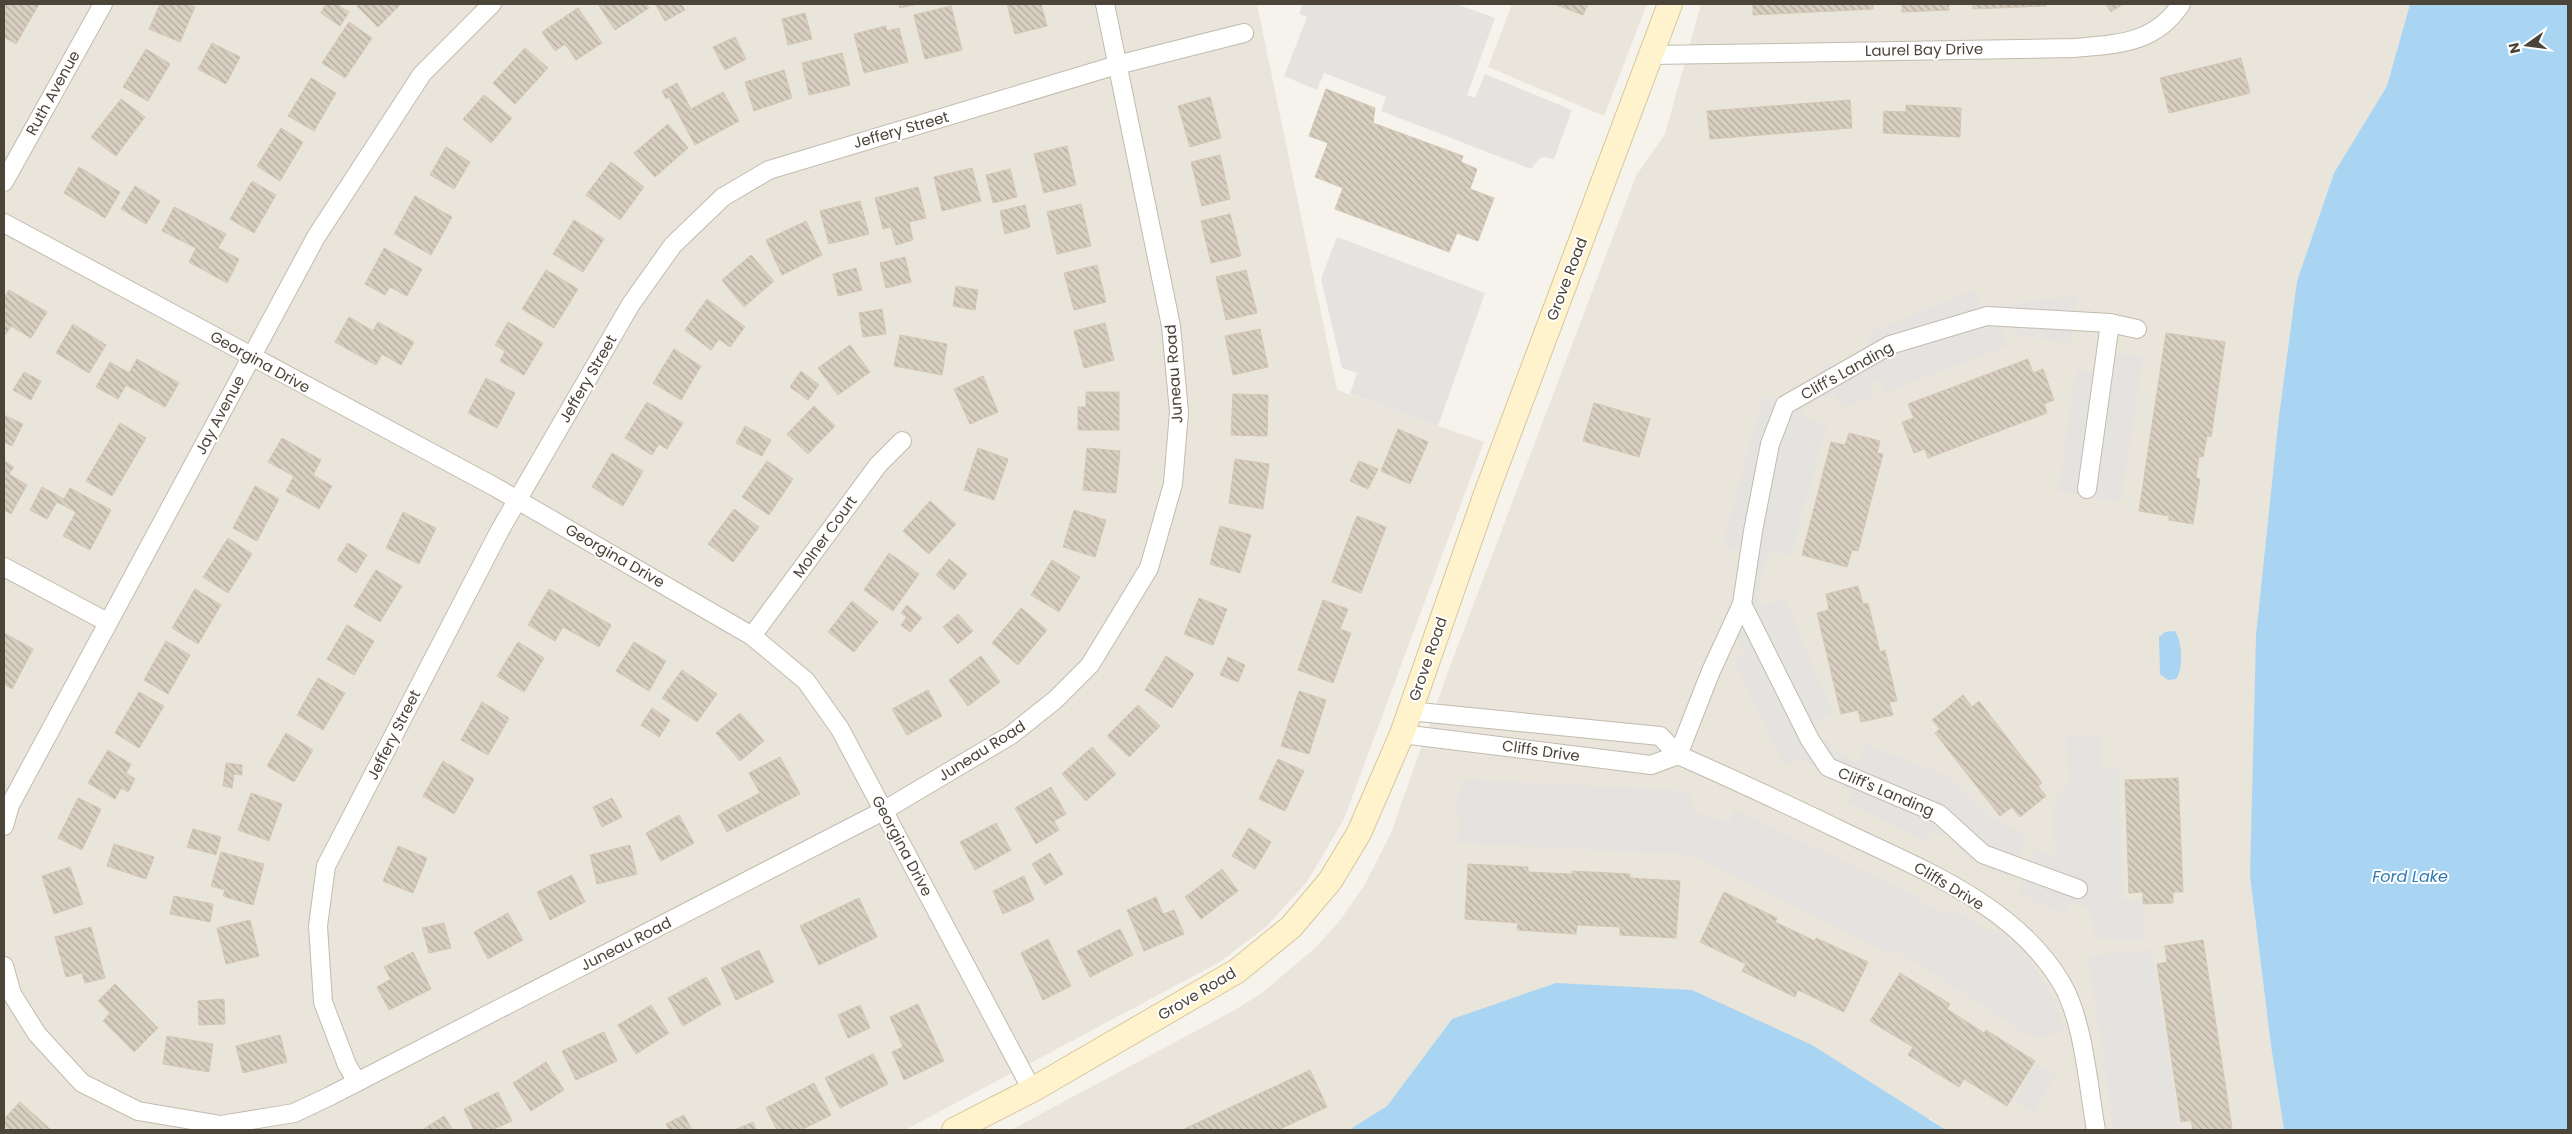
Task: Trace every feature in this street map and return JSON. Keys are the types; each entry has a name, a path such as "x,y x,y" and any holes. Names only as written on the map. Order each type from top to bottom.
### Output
{"main road":[{"name":"Grove Road","path":"954,1130 1032,1090 1237,971 1290,927 1330,881 1359,833 1402,734 1487,491 1670,4"}],"street":[{"name":"Ruth Avenue","path":"4,182 103,4"},
{"name":"Jay Avenue","path":"4,826 10,805 316,237 422,74 492,4"},
{"name":"Juneau Road","path":"357,1082 883,811 1011,735 1055,700 1090,665 1149,568 1173,484 1179,412 1171,326 1104,4"},
{"name":"Laurel Bay Drive","path":"1652,55 2101,46 2128,43 2161,27 2181,4"},
{"name":"Jeffery Street","path":"357,1082 347,1065 323,1002 318,926 326,866 496,539 631,304 673,245 723,197 769,170 1117,65 1244,33"},
{"name":"Georgina Drive","path":"4,223 495,487 752,636 806,681 840,729 1032,1090"},
{"name":"Cliff's Landing","path":"1678,755 1711,671 1742,604 1753,530 1770,444 1785,405 1890,345 1987,316 2110,323 2137,329"},
{"path":"2087,489 2110,323"},
{"name":"Molner Court","path":"752,636 878,465 902,441"},
{"path":"4,567 107,622"},
{"name":"Cliff's Landing","path":"1742,604 1810,740 1828,766 1939,814 1983,854 2078,889"},
{"name":"Cliffs Drive","path":"1409,712 1660,736 1678,755 1939,877 2014,926 2050,967 2069,1000 2078,1029 2096,1130"},
{"name":"Cliffs Drive","path":"1402,734 1651,766 1678,755"},
{"path":"4,966 12,994 37,1034 82,1083 138,1111 221,1125 294,1113 357,1082"}],"shaded area":[{"path":"4,4 1257,4 1337,390 1484,442 1344,819 1307,882 1266,927 1218,963 905,1130 4,1130"},
{"path":"1303,4 1456,4 1495,18 1467,95 1475,98 1485,74 1572,110 1554,159 1544,157 1539,159 1531,169 1381,111 1386,97 1324,73 1317,90 1284,76 1307,17 1299,14"},
{"path":"1512,4 1647,4 1604,116 1488,67"},
{"path":"1701,4 2410,4 2387,86 2334,173 2297,281 2279,416 2250,876 2271,1046 2284,1130 1946,1130 1931,1119 1452,1019 1387,1106 1349,1130 1011,1130 1233,1011 1262,993 1314,949 1338,923 1364,886 1391,833 1446,677 1636,176 1665,134"},
{"path":"1337,237 1485,293 1438,426 1350,394 1357,373 1342,368 1321,279"},
{"path":"1976,289 1983,307 2078,295 2070,344 2014,334 2016,324 2012,323 2002,333 2007,346 1884,393 1879,381 1875,380 1871,386 1874,396 1841,409 1836,395 1832,394 1806,406 1802,417 1827,424 1790,556 1770,551 1758,592 1759,600 1763,607 1785,598 1833,714 1813,722 1818,733 1832,747 1854,762 1859,761 1866,744 1952,778 1993,817 2027,836 2009,877 1988,868 1958,849 1945,831 1940,837 1933,832 1927,842 1848,803 1853,792 1814,768 1807,761 1799,760 1784,766 1734,661 1746,655 1726,619 1740,581 1745,553 1722,547 1763,396 1777,400 1781,399 1809,382 1829,362 1836,368 1871,348 1866,334"},
{"path":"2097,350 2143,357 2121,502 2058,492 2076,370 2093,373"},
{"path":"2101,734 2101,768 2120,767 2122,900 2142,900 2144,940 2095,939 2091,914 2084,906 2070,903 2065,916 2018,893 2034,849 2055,857 2053,808 2059,793 2069,782 2066,736"},
{"path":"1462,779 1688,791 1694,800 1692,808 1695,812 1726,822 1730,822 1735,809 1912,894 1941,913 1946,913 1951,907 1996,935 1998,931 2006,936 2028,958 2038,972 2057,1005 2064,1030 2044,1038 2031,1037 1901,953 1885,952 1693,855 1458,843 1460,816 1454,816"},
{"path":"2152,949 2180,1130 2114,1130 2088,956"},
{"path":"2036,1063 2056,1075 2034,1112 2014,1100"}],"water":[{"name":"Ford Lake","path":"2410,4 2568,4 2568,1130 2284,1130 2271,1046 2250,876 2256,636 2279,416 2297,281 2334,173 2387,86"},
{"path":"2175,631 2181,648 2181,662 2176,679 2168,680 2160,674 2159,637 2165,632"},
{"path":"1556,983 1692,990 1812,1045 1946,1130 1349,1130 1387,1106 1452,1019"}],"building":[{"path":"4,4 39,4 16,44 4,37"},
{"path":"160,4 187,4 195,7 180,42 149,29"},
{"path":"326,4 336,4 349,12 340,26 321,13"},
{"path":"359,4 401,4 378,27 357,6"},
{"path":"598,4 646,4 649,8 615,30"},
{"path":"655,4 681,4 685,10 665,21"},
{"path":"899,4 918,4 900,8"},
{"path":"1007,4 1041,4 1047,26 1015,34"},
{"path":"1554,4 1588,4 1583,15"},
{"path":"1753,4 1873,4 1873,9 1753,15"},
{"path":"1902,4 1949,4 1949,10 1902,12"},
{"path":"1973,4 2046,4 2046,6 1973,9"},
{"path":"2106,4 2123,4 2111,12"},
{"path":"951,6 962,50 925,59 914,15"},
{"path":"578,8 602,43 576,60 565,44 555,51 542,32"},
{"path":"805,13 812,39 788,45 782,19"},
{"path":"349,22 372,38 345,78 322,63"},
{"path":"886,26 887,31 899,28 908,62 864,73 854,34"},
{"path":"735,37 746,59 725,70 713,47"},
{"path":"212,43 240,57 226,84 198,69"},
{"path":"525,48 548,68 515,104 493,83"},
{"path":"146,49 170,64 148,101 123,87"},
{"path":"842,53 850,85 809,95 802,63"},
{"path":"2241,58 2250,93 2169,113 2160,78"},
{"path":"784,70 792,98 754,111 745,82"},
{"path":"311,78 336,93 314,131 288,116"},
{"path":"677,83 691,109 723,92 739,121 695,145 669,97 666,99 662,91"},
{"path":"1326,89 1375,108 1373,123 1463,156 1461,162 1477,169 1470,189 1494,198 1478,241 1457,233 1449,252 1335,209 1343,188 1315,177 1328,143 1309,136"},
{"path":"484,95 512,118 491,143 463,119"},
{"path":"1210,97 1221,138 1190,147 1178,106"},
{"path":"121,99 145,117 116,156 91,137"},
{"path":"1850,100 1852,128 1710,139 1707,111"},
{"path":"1906,105 1961,108 1960,137 1883,133 1884,111 1906,112"},
{"path":"668,124 688,148 655,177 634,153"},
{"path":"281,128 303,142 280,181 257,166"},
{"path":"1067,146 1076,185 1044,193 1034,154"},
{"path":"446,147 470,162 454,189 430,175"},
{"path":"1220,155 1230,199 1202,206 1191,162"},
{"path":"611,162 644,187 620,220 586,195"},
{"path":"79,167 120,192 105,218 64,193"},
{"path":"972,168 981,201 942,211 934,177"},
{"path":"1010,169 1017,197 993,203 986,175"},
{"path":"252,181 276,195 254,233 230,219"},
{"path":"135,186 160,201 146,224 121,209"},
{"path":"918,187 926,218 909,222 913,240 896,245 891,227 883,229 875,198"},
{"path":"415,196 452,217 431,255 394,234"},
{"path":"860,201 869,234 829,244 820,211"},
{"path":"1081,204 1091,246 1057,254 1047,212"},
{"path":"1025,205 1030,227 1005,234 1000,211"},
{"path":"174,207 226,234 218,248 239,259 227,283 189,262 196,248 162,231"},
{"path":"1230,214 1241,256 1211,263 1201,221"},
{"path":"574,220 604,239 583,272 553,254"},
{"path":"806,221 822,255 782,275 766,240"},
{"path":"384,248 422,269 407,296 390,287 385,295 365,284"},
{"path":"751,255 774,281 744,307 722,280"},
{"path":"905,257 911,282 886,288 880,263"},
{"path":"1097,265 1106,302 1074,310 1064,273"},
{"path":"856,268 862,290 838,296 833,274"},
{"path":"546,270 578,289 554,328 522,309"},
{"path":"1246,270 1257,313 1226,320 1216,277"},
{"path":"956,286 978,290 975,310 953,306"},
{"path":"9,290 47,312 31,338 11,326 6,334 4,333 4,298"},
{"path":"707,299 745,327 730,347 719,339 711,350 685,330"},
{"path":"882,309 886,334 863,337 859,313"},
{"path":"349,317 373,331 378,322 414,342 401,365 382,354 376,365 335,342"},
{"path":"508,322 543,343 524,375 500,361 505,351 495,345"},
{"path":"1105,323 1114,360 1084,368 1074,331"},
{"path":"73,324 106,345 89,373 56,353"},
{"path":"1260,329 1268,367 1233,375 1225,336"},
{"path":"2166,333 2225,342 2211,437 2207,436 2203,457 2199,456 2196,478 2200,479 2193,524 2169,520 2169,516 2139,511"},
{"path":"900,335 947,344 942,375 894,366"},
{"path":"850,345 870,372 838,395 818,368"},
{"path":"674,349 701,366 681,400 653,383"},
{"path":"137,359 179,383 165,407 126,385 118,399 96,387 110,362 129,373"},
{"path":"2028,359 2033,373 2043,369 2054,400 2044,404 2047,413 1928,458 1925,449 1914,453 1902,422 1914,418 1908,404"},
{"path":"801,371 819,385 808,400 790,387"},
{"path":"24,372 41,381 31,400 13,390"},
{"path":"983,376 998,412 970,424 954,389"},
{"path":"486,378 515,393 497,428 468,413"},
{"path":"1086,392 1119,392 1119,430 1078,430 1078,407 1086,407"},
{"path":"1233,394 1268,395 1267,436 1231,435"},
{"path":"647,402 683,423 667,449 659,444 652,455 625,438"},
{"path":"1594,403 1650,419 1639,457 1583,441"},
{"path":"814,406 835,426 808,454 787,434"},
{"path":"4,415 23,424 12,446 4,442"},
{"path":"120,423 146,438 112,496 86,481"},
{"path":"745,426 771,440 762,456 736,443"},
{"path":"1398,429 1428,442 1410,484 1381,471"},
{"path":"1849,433 1880,441 1877,453 1883,454 1858,551 1852,550 1847,567 1802,555 1831,442 1845,445"},
{"path":"282,438 321,460 313,475 332,486 319,509 286,491 294,476 268,462"},
{"path":"978,448 1008,459 994,500 964,490"},
{"path":"1087,448 1120,451 1116,493 1083,490"},
{"path":"612,453 643,471 623,506 592,487"},
{"path":"1235,459 1269,464 1263,509 1229,503"},
{"path":"4,461 14,467 9,474 27,485 11,514 4,510"},
{"path":"767,461 793,479 769,515 742,497"},
{"path":"1359,461 1378,469 1368,489 1350,481"},
{"path":"255,486 279,499 257,541 233,528"},
{"path":"42,487 64,499 70,488 111,510 90,550 63,536 76,512 57,502 47,519 30,510"},
{"path":"930,501 956,524 929,554 903,531"},
{"path":"734,509 759,527 733,562 708,544"},
{"path":"1074,510 1106,520 1095,557 1063,547"},
{"path":"403,512 436,528 419,564 386,548"},
{"path":"1357,516 1386,527 1361,593 1332,582"},
{"path":"1220,526 1251,535 1240,573 1210,564"},
{"path":"228,538 252,554 228,593 203,577"},
{"path":"348,543 367,555 356,573 337,560"},
{"path":"889,553 919,574 893,611 864,590"},
{"path":"949,559 967,574 954,590 936,575"},
{"path":"1052,560 1080,577 1059,612 1031,595"},
{"path":"376,570 402,586 380,622 354,606"},
{"path":"1858,586 1863,604 1868,603 1880,652 1885,650 1897,701 1889,702 1893,715 1861,722 1858,710 1841,714 1817,613 1829,610 1826,594"},
{"path":"195,589 221,605 198,644 172,628"},
{"path":"549,589 611,625 599,647 563,627 555,641 528,625"},
{"path":"1199,598 1227,609 1213,645 1184,634"},
{"path":"1323,600 1348,609 1340,629 1351,633 1333,683 1298,670"},
{"path":"852,601 878,622 854,652 828,632"},
{"path":"907,605 922,618 910,632 901,625 907,617 901,613"},
{"path":"1021,608 1047,630 1018,665 992,643"},
{"path":"958,614 973,631 958,644 943,627"},
{"path":"347,625 374,641 354,675 327,659"},
{"path":"4,633 33,649 12,689 4,684"},
{"path":"166,641 190,655 168,694 144,680"},
{"path":"518,642 544,658 524,692 497,676"},
{"path":"634,642 666,661 649,691 616,671"},
{"path":"981,656 1000,682 968,706 949,680"},
{"path":"1166,656 1194,674 1172,708 1145,690"},
{"path":"1228,657 1245,665 1238,682 1220,675"},
{"path":"682,670 717,694 697,722 662,698"},
{"path":"318,678 345,693 323,730 297,715"},
{"path":"928,690 942,716 907,735 892,709"},
{"path":"1299,691 1326,700 1309,754 1281,746"},
{"path":"139,692 164,706 139,748 115,733"},
{"path":"1963,695 1972,707 1979,701 2042,783 2038,786 2046,796 2020,817 2012,807 2000,816 1935,733 1940,729 1932,720"},
{"path":"482,702 509,718 488,755 461,740"},
{"path":"1138,705 1160,726 1129,757 1107,736"},
{"path":"652,708 670,720 659,737 641,725"},
{"path":"740,713 764,741 740,761 716,733"},
{"path":"286,733 313,750 294,782 267,766"},
{"path":"1092,747 1116,774 1086,801 1062,774"},
{"path":"108,750 131,764 126,773 135,779 128,792 121,788 115,799 88,783"},
{"path":"780,757 800,794 727,832 718,815 760,793 749,773"},
{"path":"1278,759 1304,771 1285,811 1259,799"},
{"path":"443,761 474,779 454,814 423,796"},
{"path":"226,763 242,765 242,775 234,774 232,788 223,786"},
{"path":"2178,778 2183,892 2173,892 2173,903 2143,904 2143,892 2129,893 2125,780"},
{"path":"1051,787 1066,814 1054,821 1059,830 1036,844 1015,808"},
{"path":"251,793 282,804 269,841 238,830"},
{"path":"78,798 101,809 82,850 58,838"},
{"path":"612,798 622,817 602,827 593,807"},
{"path":"679,815 694,843 661,861 646,833"},
{"path":"996,823 1011,850 975,870 960,842"},
{"path":"1249,828 1271,842 1255,869 1232,856"},
{"path":"193,829 221,837 216,855 187,847"},
{"path":"114,844 154,857 146,879 107,866"},
{"path":"630,845 637,874 597,884 590,855"},
{"path":"398,846 427,858 413,893 383,881"},
{"path":"221,852 264,864 253,905 223,896 225,890 211,886"},
{"path":"1050,853 1063,874 1045,885 1032,864"},
{"path":"1468,864 1528,867 1528,872 1572,874 1572,871 1630,874 1630,878 1680,881 1676,938 1620,935 1620,927 1577,925 1576,934 1517,930 1518,923 1465,919"},
{"path":"70,867 83,904 54,914 42,876"},
{"path":"1222,869 1238,891 1201,919 1185,897"},
{"path":"572,875 585,902 550,920 537,892"},
{"path":"1024,876 1034,900 1003,914 993,891"},
{"path":"1724,892 1777,918 1775,922 1815,941 1816,938 1868,962 1844,1012 1798,990 1795,997 1742,971 1746,964 1700,942"},
{"path":"174,896 213,904 210,922 170,914"},
{"path":"1156,897 1163,914 1174,910 1184,934 1144,951 1127,910"},
{"path":"859,898 877,937 819,965 800,926"},
{"path":"508,913 523,940 488,959 474,932"},
{"path":"250,920 259,956 226,964 217,928"},
{"path":"444,923 451,948 429,953 422,928"},
{"path":"91,927 105,978 85,983 82,973 66,977 55,937"},
{"path":"1120,929 1133,955 1090,977 1077,951"},
{"path":"1048,939 1071,986 1043,1000 1021,953"},
{"path":"2203,940 2232,1128 2217,1130 2193,1130 2191,1120 2181,1122 2157,964 2167,962 2165,946"},
{"path":"759,950 774,982 736,1000 721,968"},
{"path":"413,952 431,989 389,1010 377,987 391,979 384,967"},
{"path":"1900,973 1950,1004 1947,1009 1984,1033 1986,1030 2035,1061 2007,1106 1964,1079 1959,1087 1908,1055 1913,1047 1870,1021"},
{"path":"706,977 721,1004 683,1026 668,998"},
{"path":"115,984 158,1028 134,1052 103,1021 110,1013 98,1001"},
{"path":"224,999 225,1024 199,1025 198,1001"},
{"path":"918,1004 944,1061 904,1080 892,1052 903,1047 890,1017"},
{"path":"651,1005 669,1033 636,1054 618,1025"},
{"path":"860,1005 870,1028 848,1038 838,1015"},
{"path":"604,1032 617,1061 576,1080 562,1051"},
{"path":"280,1035 287,1062 243,1073 236,1046"},
{"path":"167,1036 213,1044 209,1072 163,1064"},
{"path":"873,1054 888,1084 840,1108 825,1078"},
{"path":"546,1062 564,1090 531,1111 513,1083"},
{"path":"1310,1070 1327,1107 1278,1130 1182,1130"},
{"path":"814,1083 831,1115 801,1130 777,1130 766,1108"},
{"path":"498,1092 512,1121 492,1130 474,1130 464,1109"},
{"path":"20,1102 51,1130 9,1130 4,1125 4,1119"},
{"path":"684,1115 692,1130 670,1130 666,1124"},
{"path":"444,1116 453,1130 422,1130"},
{"path":"753,1122 756,1130 734,1130"}]}
